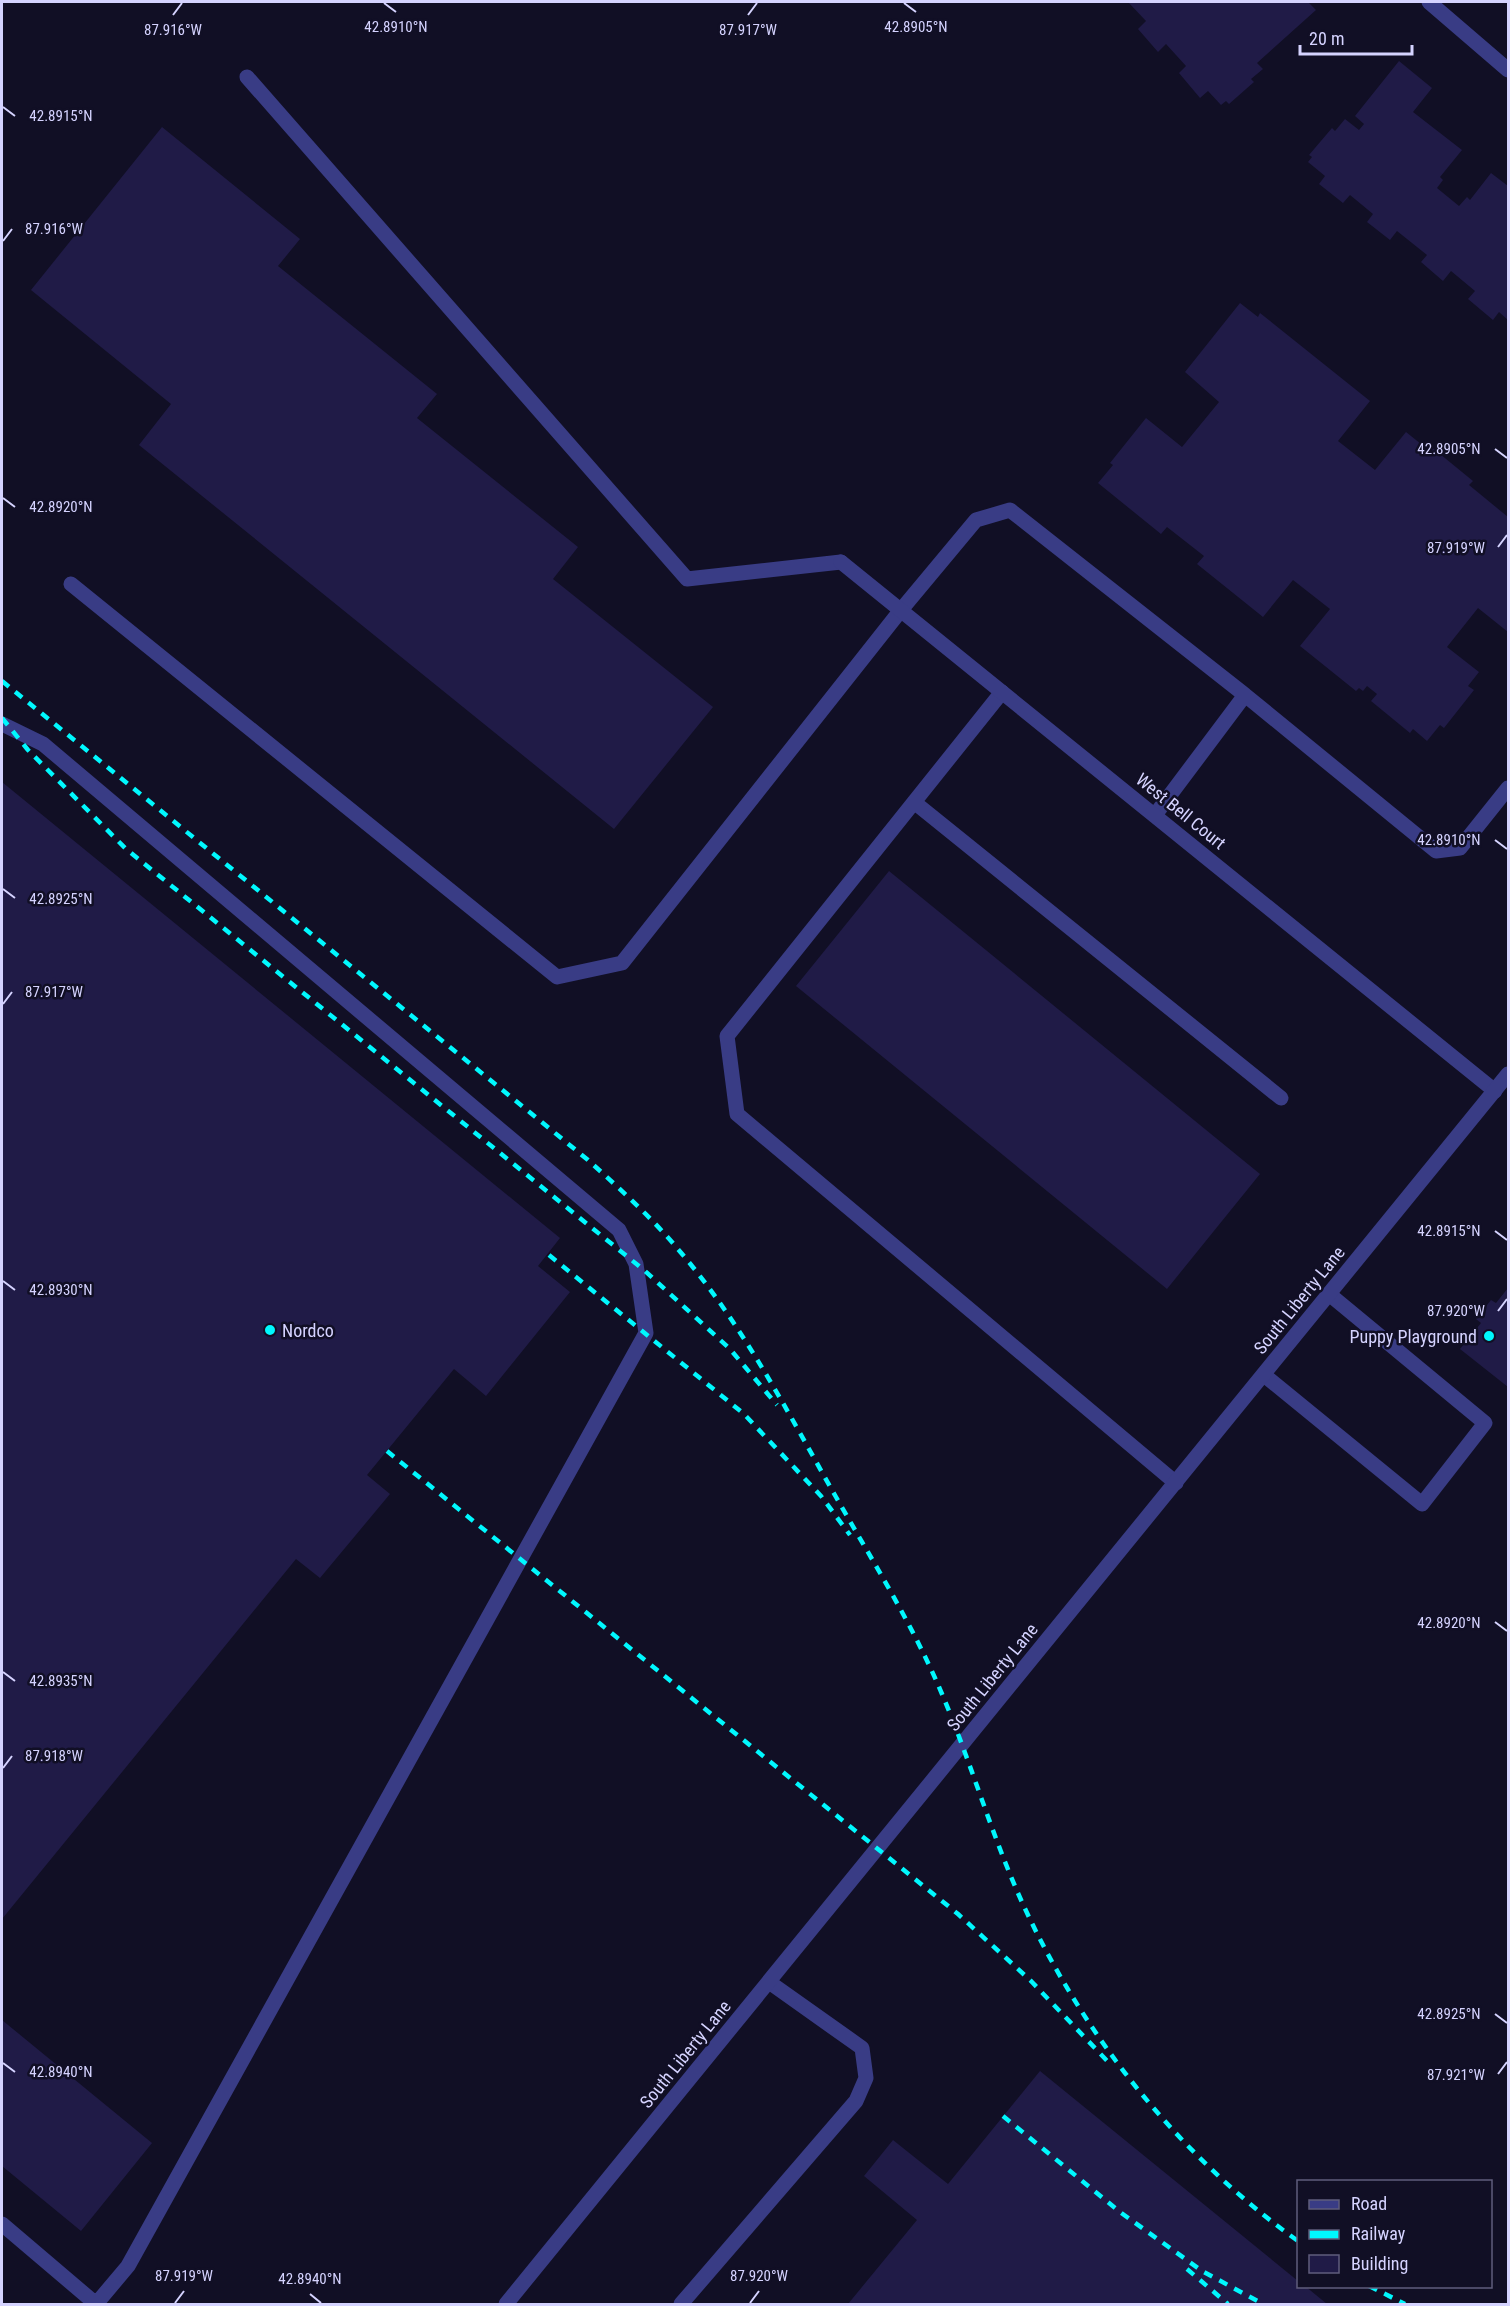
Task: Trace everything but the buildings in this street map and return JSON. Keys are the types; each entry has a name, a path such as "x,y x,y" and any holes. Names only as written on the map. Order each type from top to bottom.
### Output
{"street":[{"path":"1429,2 1509,70"},
{"name":"West Bell Court","path":"247,77 687,579 842,562 1495,1090"},
{"path":"71,584 557,977 622,963 901,610 976,520 1010,510 1245,695 1436,851 1460,848 1509,788"},
{"path":"1002,692 727,1036 737,1114 1176,1483"},
{"path":"1155,815 1245,695"},
{"path":"2,724 43,744 619,1230 636,1264 646,1333 128,2266 96,2304 2,2224"},
{"path":"914,802 1281,1098"},
{"name":"South Liberty Lane","path":"507,2304 1509,1074"},
{"path":"1264,1375 1422,1504 1485,1423 1329,1294"},
{"path":"681,2304 856,2101 866,2078 862,2048 769,1982"}],"railway":[{"path":"2,681 588,1160 645,1213 677,1248 743,1337 905,1618 942,1694 994,1833 1028,1915 1052,1962 1080,2008 1110,2053 1178,2136 1256,2209 1297,2240"},
{"path":"2,718 28,750 125,848 645,1271 730,1349 777,1405"},
{"path":"549,1255 744,1414 821,1496 850,1535"},
{"path":"387,1451 958,1914 1031,1981 1112,2066"},
{"path":"1003,2116 1120,2212 1202,2271 1263,2304"},
{"path":"1187,2269 1228,2304"},
{"path":"1373,2288 1405,2304"}],"place":[{"name":"Nordco","path":"270,1330"},
{"name":"Puppy Playground","path":"1489,1336"}]}
